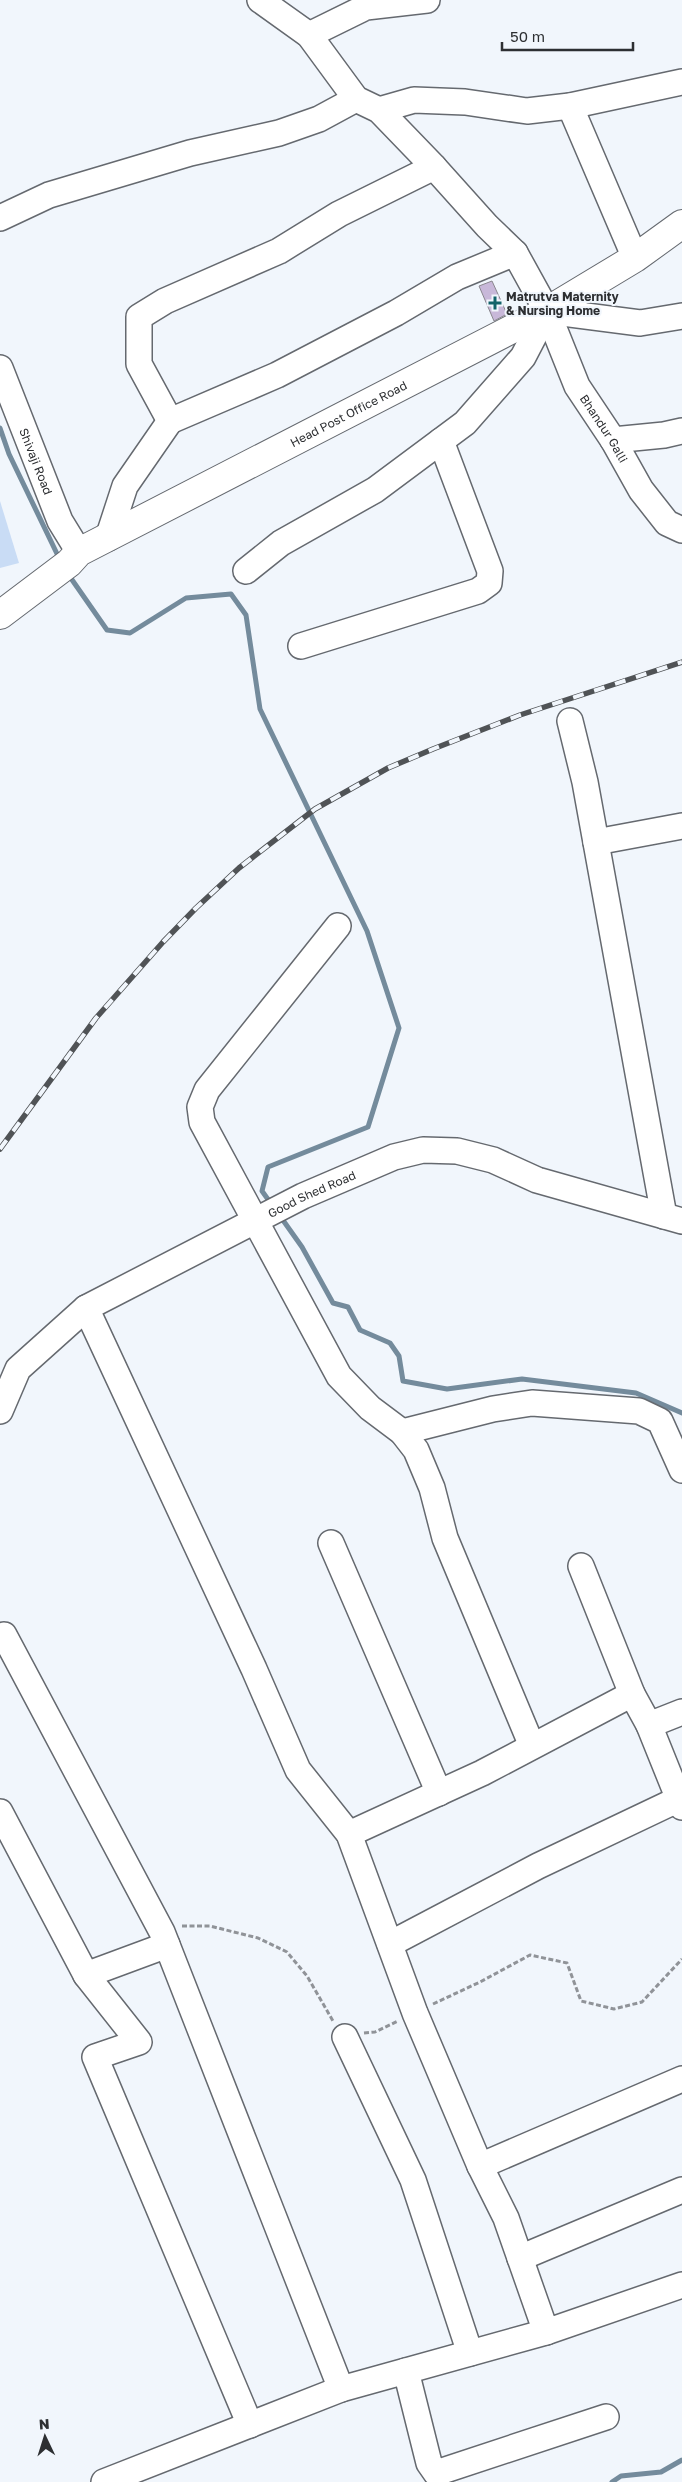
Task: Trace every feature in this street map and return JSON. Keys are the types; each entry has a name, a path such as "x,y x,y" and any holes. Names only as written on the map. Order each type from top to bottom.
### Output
{"main road":[{"name":"Head Post Office Road","path":"5,605 108,538 547,311 635,258 682,224"}],"street":[{"path":"0,218 49,195 190,153 303,125 319,119 356,99 309,36 260,0"},
{"path":"309,36 366,7 428,0"},
{"path":"379,110 414,100 465,102 527,111 570,106 682,82"},
{"name":"Bhandur Galli","path":"356,99 379,110 434,166 486,226 515,253 547,311 577,386 613,440 641,490 667,523 682,532"},
{"path":"570,106 635,258"},
{"path":"170,421 139,364 139,317 165,301 279,250 339,214 434,166"},
{"path":"108,538 125,486 170,421 277,375 396,313 457,277 515,253"},
{"path":"246,571 281,543 375,490 465,423 523,357 547,311 640,323 682,316"},
{"name":"Shivaji Road","path":"0,368 60,521 66,564"},
{"path":"613,440 664,436 682,431"},
{"path":"301,646 478,591 489,583 490,572 441,442"},
{"path":"570,721 585,782 673,1218"},
{"path":"596,842 682,826"},
{"path":"338,926 207,1090 200,1107 202,1122 270,1213 339,1376 370,1408 402,1432 416,1450 432,1488 445,1538 532,1746"},
{"name":"Good Shed Road","path":"0,1411 18,1369 86,1308 270,1213 394,1157 423,1150 449,1150 493,1160 538,1180 673,1218"},
{"path":"86,1308 298,1770 349,1834 415,2013 480,2166 506,2218 546,2332"},
{"path":"402,1432 532,1403 639,1411 673,1424 682,1470"},
{"path":"330,1544 439,1793"},
{"path":"390,1944 538,1866 681,1803 650,1725 632,1694 581,1566"},
{"path":"4,1635 174,1936 341,2388"},
{"path":"349,1834 439,1793 632,1694"},
{"path":"650,1725 682,1712"},
{"path":"0,1812 86,1975 140,2042 95,2057 250,2425"},
{"path":"86,1975 174,1936"},
{"path":"345,2037 412,2180 470,2353"},
{"path":"480,2166 682,2079"},
{"path":"520,2258 682,2190"},
{"path":"104,2482 341,2388 546,2332 682,2285"},
{"path":"406,2371 429,2462 436,2472 606,2417"}],"path":[{"path":"174,1936 210,1926 258,1938 287,1952 308,1976 330,2017 345,2037 375,2032 480,1982 530,1955 566,1962 581,2000 614,2009 642,2002 682,1960"}],"shaded area":[{"path":"0,501 19,563 0,568"}],"building":[{"path":"492,281 507,314 494,321 479,286"}],"waterway":[{"path":"0,428 9,454 60,560"},
{"path":"68,574 107,630 130,633 186,598 231,594 246,615 260,709 367,931 399,1028 368,1127 268,1167 262,1191 272,1205"},
{"path":"280,1216 302,1247 333,1303 348,1307 360,1330 390,1343 399,1356 403,1381 447,1389 522,1379 636,1393 682,1413"},
{"path":"612,2482 621,2476 661,2472 682,2460"}],"railway":[{"path":"0,1149 96,1018 163,942 239,868 315,809 388,768 433,749 520,715 682,662"}],"place":[{"name":"Matrutva Maternity & Nursing Home","path":"495,303"}]}
